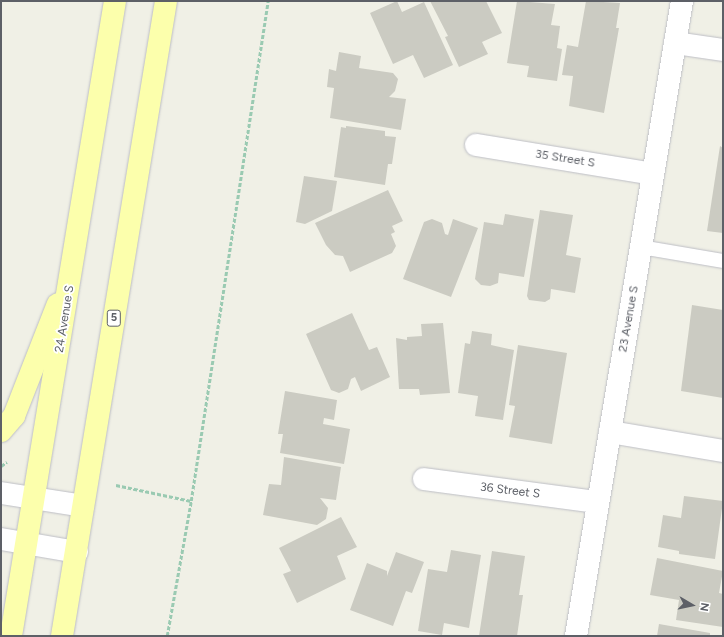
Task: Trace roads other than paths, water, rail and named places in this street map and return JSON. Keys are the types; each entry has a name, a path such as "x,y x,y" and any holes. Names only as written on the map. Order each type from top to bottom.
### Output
{"main road":[{"name":"24 Avenue S","path":"11,636 74,266 116,1"},
{"name":"5","path":"62,636 77,552 83,506 166,1"},
{"path":"1,431 14,416 74,266"}],"street":[{"name":"23 Avenue S","path":"576,636 597,502 682,1"},
{"path":"675,43 723,50"},
{"name":"35 Street S","path":"476,145 653,174"},
{"path":"610,432 723,451"},
{"name":"36 Street S","path":"424,479 597,502"},
{"path":"1,493 83,506"},
{"path":"1,539 77,552"}],"lane":[{"path":"641,247 723,261"}]}
